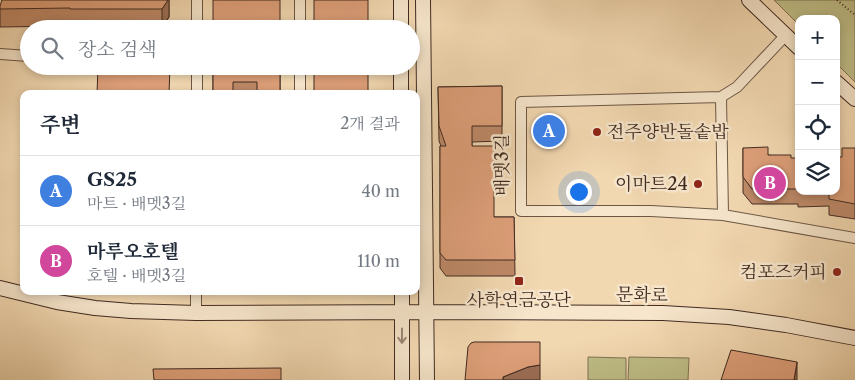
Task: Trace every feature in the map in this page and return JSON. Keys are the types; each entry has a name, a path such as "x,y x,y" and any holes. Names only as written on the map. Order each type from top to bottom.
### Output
{"street":[{"path":"197,0 197,20"},
{"path":"300,0 300,20"},
{"path":"401,0 401,20"},
{"path":"424,0 427,380"},
{"path":"749,0 795,45"},
{"path":"723,215 721,97 737,86 785,36"},
{"path":"0,54 20,55"},
{"path":"197,75 197,90"},
{"path":"300,75 300,90"},
{"path":"401,75 401,90"},
{"path":"840,85 855,98"},
{"name":"배멧3길","path":"721,97 521,102 521,211 651,211 723,215 855,238"},
{"name":"문화로","path":"0,288 20,293"},
{"name":"문화로","path":"28,295 94,308 196,314 427,312 663,313 710,315 786,325 855,338"},
{"path":"196,295 196,314"},
{"path":"402,295 402,380"}],"path":[{"path":"837,0 855,15"}],"shaded area":[{"path":"774,0 855,0 855,82 840,67 840,15 795,15 795,21"},
{"path":"588,357 626,358 626,380 588,380"},
{"path":"629,357 689,358 688,380 628,380"}],"building":[{"path":"2,0 168,0 162,9 0,9"},
{"path":"213,0 280,0 280,20 213,20"},
{"path":"314,0 368,0 368,20 314,20"},
{"path":"98,75 170,75 169,90 97,90"},
{"path":"213,75 280,75 280,90 257,90 257,82 233,82 233,90 213,90"},
{"path":"314,75 368,75 368,90 314,90"},
{"path":"502,86 502,126 472,126 472,146 494,146 494,217 514,217 515,260 446,260 440,253 440,146 446,146 439,126 438,87"},
{"path":"768,147 768,155 791,155 791,158 795,158 795,189 752,189 743,177 743,148"},
{"path":"842,148 855,148 855,204 829,199 829,195 840,195 840,157 842,157"},
{"path":"474,342 540,342 540,365 528,367 503,377 503,380 465,380 468,347"},
{"path":"731,350 797,362 794,380 721,380"},
{"path":"281,368 281,380 154,380 153,369"}],"place":[{"name":"GS25","path":"549,131"},
{"name":"전주양반돌솥밥","path":"597,132"},
{"name":"마루오호텔","path":"770,183"},
{"name":"이마트24","path":"698,184"},
{"name":"컴포즈커피","path":"837,272"},
{"name":"사학연금공단","path":"519,281"}]}
